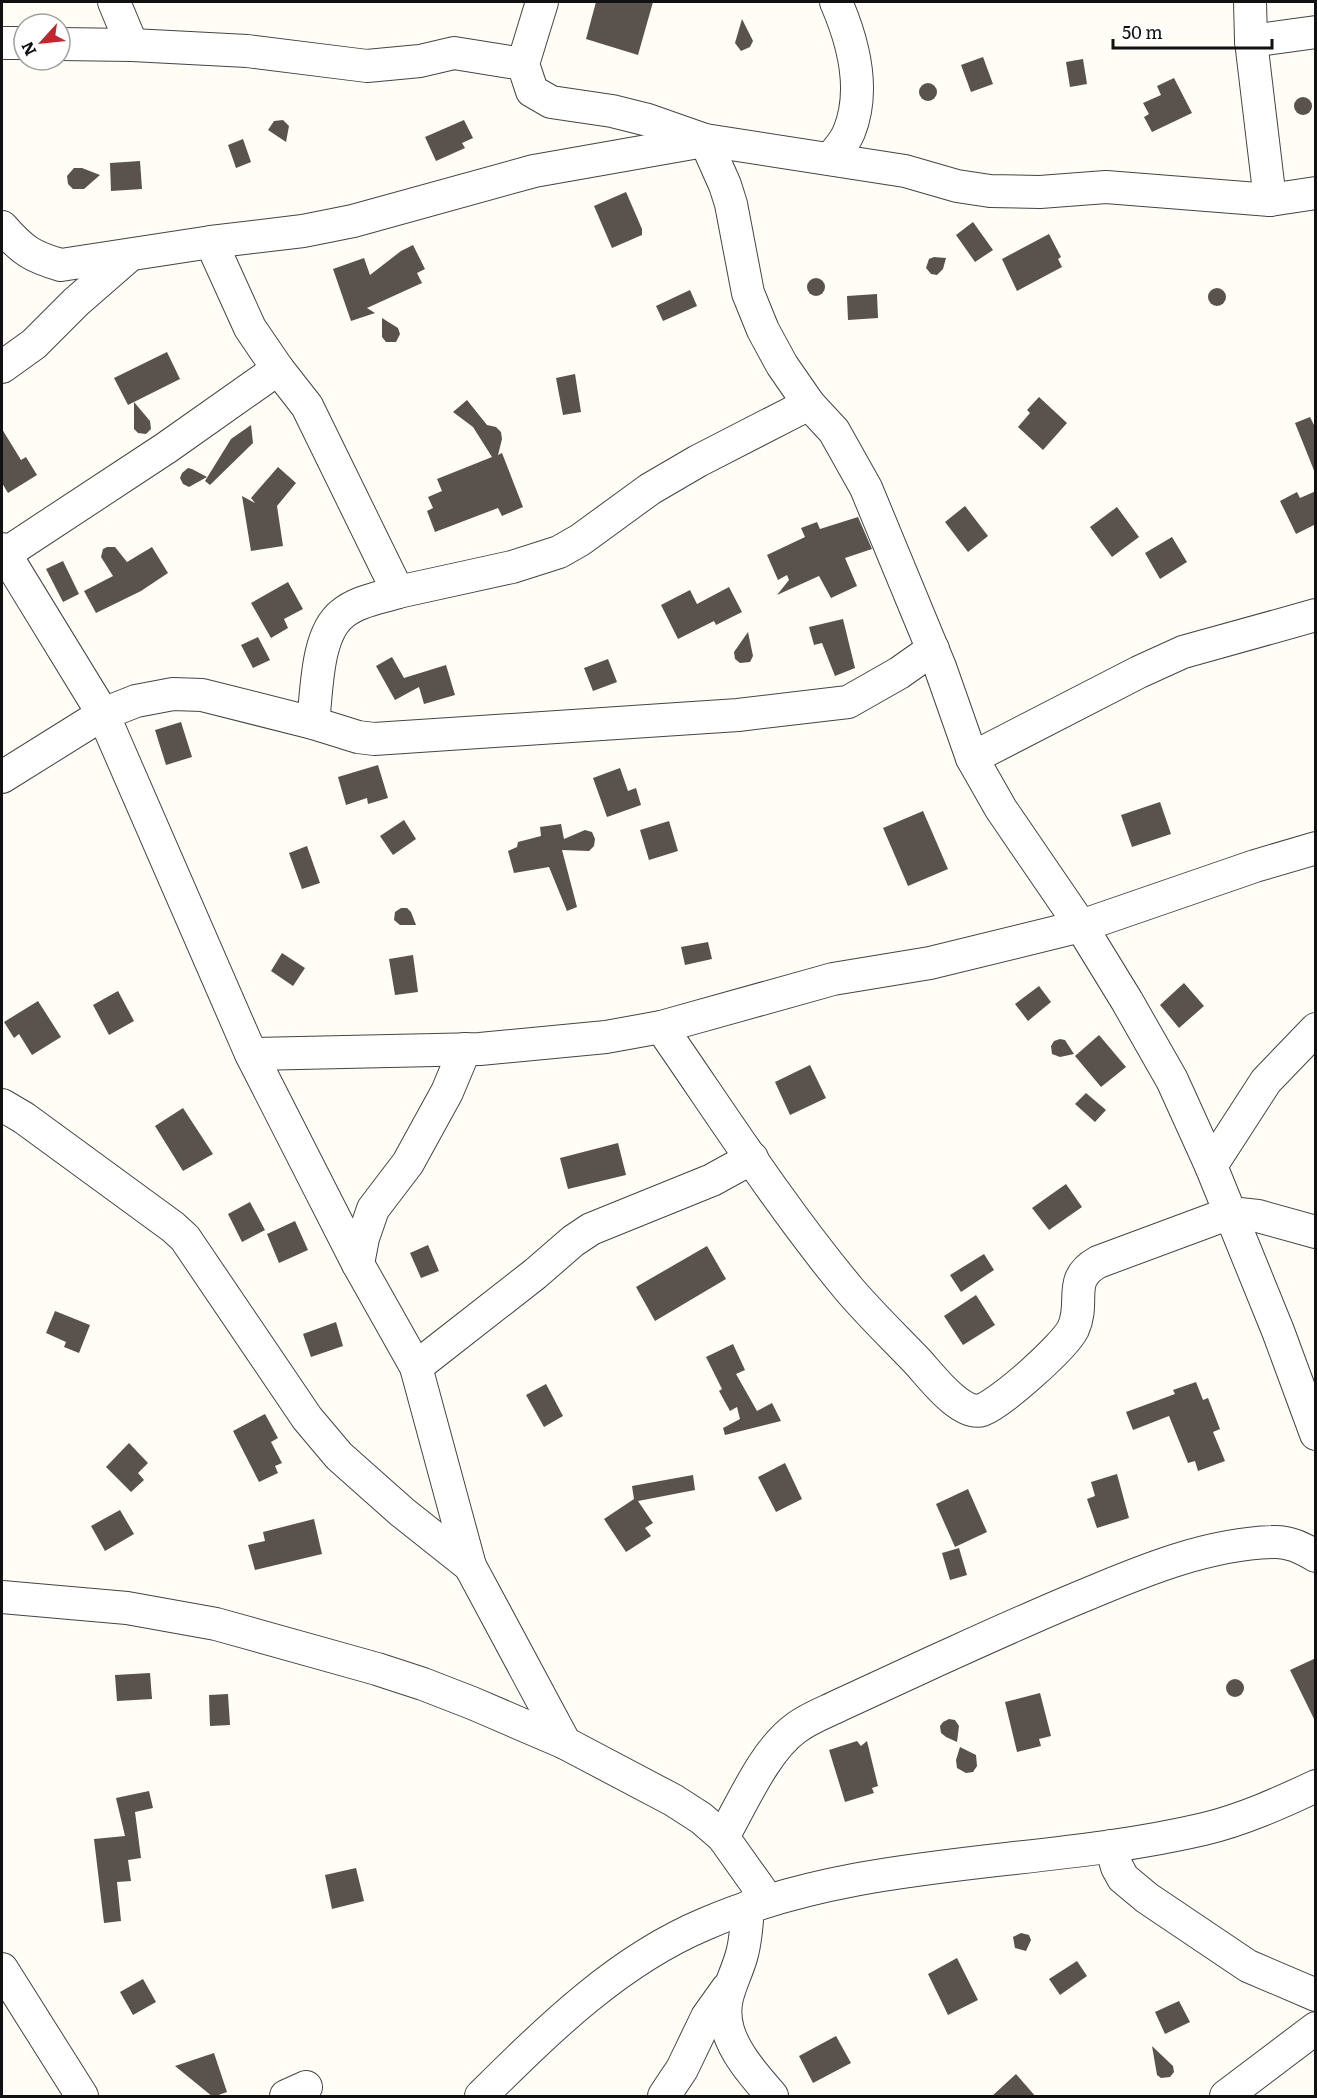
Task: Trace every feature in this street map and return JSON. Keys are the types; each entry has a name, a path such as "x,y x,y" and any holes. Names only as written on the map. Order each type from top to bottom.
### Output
{"street":[{"path":"114,2 132,45"},
{"path":"542,2 523,64 532,91 551,102 612,111 648,120 705,140 905,171 957,186 990,191 1040,192 1106,187 1270,200 1316,193"},
{"path":"830,159 849,133 855,108 856,71 853,54 845,22 836,2"},
{"path":"1250,2 1251,40 1270,200"},
{"path":"1251,40 1316,32"},
{"path":"72,44 247,51 367,66 420,61 453,53 523,64"},
{"path":"2,227 21,248 42,260 62,266 211,242 303,231 343,223 534,171 705,140"},
{"path":"705,140 731,204 748,293 763,330 782,365 809,404 834,431 866,488 933,649 972,758 1001,809 1081,926 1172,1080 1211,1166 1278,1331 1316,1434"},
{"path":"211,242 250,328 307,406 398,592"},
{"path":"2,367 34,344 76,302 130,255"},
{"path":"278,369 166,448 3,551 103,714 251,1054 358,1264 416,1367 470,1566 565,1743"},
{"path":"313,723 324,641 332,625 343,613 359,604 398,592 512,567 559,552 580,540 650,489 698,461 809,404"},
{"path":"972,758 1129,677 1183,652 1316,615"},
{"path":"2,777 103,714 153,697 202,695 313,723 350,735 374,739 738,715 848,702 899,673 933,649"},
{"path":"251,1054 541,1045 661,1027 833,979 930,963 1081,926 1255,866 1316,848"},
{"path":"661,1027 830,1265 851,1291 966,1410 979,1411 988,1407 1021,1382 1061,1345 1072,1331 1079,1311 1081,1276 1087,1269 1098,1263 1230,1213 1258,1216 1316,1232"},
{"path":"1211,1166 1266,1081 1316,1029"},
{"path":"358,1264 363,1238 373,1209 408,1163 447,1092 465,1049"},
{"path":"9,1118 173,1227 184,1238 307,1418 339,1456 402,1512 470,1566"},
{"path":"416,1367 535,1274 573,1240 591,1229 712,1180 752,1158"},
{"path":"723,1837 773,1751 783,1738 804,1723 869,1691 1060,1605 1176,1560 1222,1549 1276,1542 1296,1545 1316,1556"},
{"path":"2,1597 127,1608 216,1624 423,1684 565,1743 673,1800 701,1818 723,1837 758,1903 729,1986 726,2008 728,2032 736,2048 772,2097"},
{"path":"481,2097 578,2004 621,1971 704,1924 758,1903 893,1872 1111,1846 1205,1829 1245,1816 1316,1786"},
{"path":"1111,1846 1113,1858 1123,1878 1147,1898 1248,1966 1316,1995"},
{"path":"2,1969 82,2097"},
{"path":"664,2097 682,2069 707,2017 729,1986"},
{"path":"1226,2097 1316,2028"}],"building":[{"path":"596,2 653,2 638,55 586,39"},
{"path":"742,19 753,41 750,47 741,51 735,43"},
{"path":"983,57 993,84 971,92 961,65"},
{"path":"1083,59 1087,84 1070,87 1066,62"},
{"path":"1174,78 1192,113 1152,132 1144,117 1149,114 1143,103 1161,95 1157,86"},
{"path":"924,83 932,83 937,88 935,99 924,101 919,96 919,88"},
{"path":"1303,97 1309,100 1312,106 1309,112 1303,115 1297,112 1294,106 1297,100"},
{"path":"283,120 289,126 286,142 268,130 274,121"},
{"path":"464,120 473,138 462,143 465,148 436,161 425,137"},
{"path":"243,139 251,162 236,168 228,145"},
{"path":"140,161 142,189 111,191 110,163"},
{"path":"74,168 82,168 100,175 84,189 73,189 68,184 67,176"},
{"path":"626,192 642,229 642,235 612,248 594,206"},
{"path":"973,222 993,250 975,262 956,235"},
{"path":"1049,234 1061,257 1058,259 1062,267 1017,291 1002,259"},
{"path":"413,245 425,269 417,273 422,283 367,308 375,313 351,321 333,269 364,258 370,275 401,251"},
{"path":"946,258 943,269 937,275 931,274 926,268 929,259"},
{"path":"812,278 820,278 825,283 823,294 812,296 807,291 807,283"},
{"path":"1213,288 1221,288 1226,293 1224,304 1213,306 1208,301 1208,293"},
{"path":"690,290 697,306 663,321 656,306"},
{"path":"877,294 878,318 848,320 847,296"},
{"path":"382,318 398,328 400,334 396,342 386,342 382,337"},
{"path":"167,352 180,379 128,405 114,378"},
{"path":"575,374 581,412 563,415 556,378"},
{"path":"1039,397 1067,423 1043,450 1018,427 1030,413 1027,410"},
{"path":"467,400 487,425 496,427 501,432 502,439 498,455 502,453 523,507 502,516 498,508 435,532 427,511 433,508 428,497 442,491 437,479 492,457 473,427 453,412"},
{"path":"134,402 150,421 151,429 146,434 138,433 134,429"},
{"path":"1310,417 1316,429 1315,473 1295,423"},
{"path":"251,425 253,443 210,485 205,481 231,439"},
{"path":"2,429 21,460 26,457 37,475 8,493 2,483"},
{"path":"278,467 296,483 277,506 283,546 251,551 242,496 255,503 251,498"},
{"path":"188,468 207,477 189,487 183,484 180,478"},
{"path":"1316,491 1316,524 1296,534 1280,501 1297,492 1300,498"},
{"path":"965,506 988,536 968,552 945,522"},
{"path":"1117,507 1139,537 1112,557 1090,527"},
{"path":"858,517 872,549 845,558 857,586 831,598 819,576 777,595 789,580 787,575 778,580 767,555 805,537 801,528 817,522 820,529"},
{"path":"1172,537 1187,562 1160,579 1145,553"},
{"path":"115,547 127,562 152,547 168,573 141,591 96,613 84,591 113,576 101,557 103,549"},
{"path":"63,561 79,594 63,602 46,569"},
{"path":"288,582 303,609 284,619 288,628 271,638 251,603"},
{"path":"729,587 742,612 716,625 714,621 678,639 661,605 690,590 697,604"},
{"path":"843,619 855,668 835,676 822,643 814,645 809,627"},
{"path":"748,632 753,656 750,662 740,663 735,659 734,652"},
{"path":"258,637 270,660 253,668 241,645"},
{"path":"392,657 404,678 446,665 455,695 424,704 419,687 395,700 376,666"},
{"path":"608,659 617,682 593,691 584,668"},
{"path":"181,722 192,757 166,765 155,730"},
{"path":"378,765 388,798 368,804 367,798 346,805 338,777"},
{"path":"620,768 628,791 636,788 641,805 607,817 593,778"},
{"path":"1160,802 1171,834 1132,847 1121,815"},
{"path":"923,811 948,869 908,886 883,828"},
{"path":"404,820 416,839 393,855 380,836"},
{"path":"669,821 678,851 649,860 640,830"},
{"path":"561,824 564,839 585,830 592,832 595,839 594,846 589,851 562,850 577,907 567,911 549,867 514,873 508,851 517,847 518,842 541,836 540,827"},
{"path":"307,846 320,883 302,889 289,853"},
{"path":"401,908 407,908 411,912 416,925 400,925 394,920 395,912"},
{"path":"708,942 712,959 685,965 681,947"},
{"path":"282,953 305,968 293,986 271,971"},
{"path":"413,955 418,992 395,995 389,959"},
{"path":"1184,983 1204,1006 1179,1028 1160,1005"},
{"path":"1039,986 1051,1002 1028,1021 1015,1004"},
{"path":"118,991 134,1021 109,1035 93,1005"},
{"path":"38,1001 61,1037 32,1055 19,1034 14,1038 4,1022"},
{"path":"1099,1035 1126,1067 1101,1087 1075,1056"},
{"path":"1065,1040 1074,1054 1060,1057 1052,1054 1051,1046 1054,1041"},
{"path":"810,1065 826,1098 790,1115 775,1082"},
{"path":"1086,1093 1106,1110 1095,1122 1075,1104"},
{"path":"183,1108 213,1154 183,1171 155,1126"},
{"path":"618,1143 626,1175 568,1189 560,1158"},
{"path":"1066,1184 1082,1207 1049,1230 1032,1208"},
{"path":"250,1202 265,1230 242,1242 228,1214"},
{"path":"295,1221 308,1250 279,1263 267,1234"},
{"path":"428,1245 439,1271 421,1278 410,1253"},
{"path":"707,1246 726,1279 655,1321 636,1287"},
{"path":"984,1254 994,1270 961,1292 950,1275"},
{"path":"976,1295 995,1325 963,1345 944,1316"},
{"path":"55,1311 90,1325 79,1353 64,1347 66,1342 46,1333"},
{"path":"336,1322 343,1346 311,1357 303,1334"},
{"path":"733,1344 745,1370 736,1374 757,1411 772,1403 781,1421 725,1435 723,1428 740,1419 737,1407 730,1411 719,1391 722,1389 706,1357"},
{"path":"1196,1382 1203,1400 1208,1398 1220,1429 1213,1432 1225,1461 1198,1471 1195,1461 1188,1463 1169,1416 1133,1430 1126,1412 1175,1394 1173,1390"},
{"path":"546,1384 563,1416 544,1427 526,1395"},
{"path":"265,1414 278,1438 271,1442 282,1463 275,1466 278,1473 259,1482 233,1431"},
{"path":"129,1443 148,1463 138,1473 144,1480 131,1492 106,1467"},
{"path":"785,1463 802,1499 776,1512 758,1477"},
{"path":"1117,1474 1129,1518 1097,1528 1087,1499 1095,1496 1091,1482"},
{"path":"693,1475 695,1490 638,1501 653,1523 645,1528 651,1536 626,1552 604,1519 634,1499 632,1486"},
{"path":"968,1489 987,1532 955,1547 936,1504"},
{"path":"120,1510 134,1534 105,1551 91,1526"},
{"path":"314,1519 322,1554 255,1570 248,1545 265,1541 263,1532"},
{"path":"959,1548 967,1575 950,1580 942,1553"},
{"path":"1316,1658 1316,1723 1290,1670"},
{"path":"150,1673 152,1699 117,1701 115,1675"},
{"path":"1235,1679 1241,1682 1244,1688 1241,1694 1235,1697 1229,1694 1226,1688 1229,1682"},
{"path":"1040,1693 1051,1736 1039,1739 1041,1746 1017,1752 1005,1702"},
{"path":"228,1694 230,1725 210,1726 209,1695"},
{"path":"949,1719 955,1720 959,1726 957,1742 941,1733 940,1726"},
{"path":"857,1741 861,1746 867,1741 878,1786 872,1788 874,1793 845,1802 829,1750"},
{"path":"960,1747 976,1755 977,1766 973,1772 966,1773 957,1768 956,1760"},
{"path":"149,1791 153,1808 135,1812 141,1858 128,1860 131,1881 117,1882 121,1921 104,1923 94,1839 125,1836 116,1798"},
{"path":"356,1868 364,1901 332,1909 325,1875"},
{"path":"1021,1933 1029,1935 1031,1940 1026,1951 1015,1948 1013,1937"},
{"path":"957,1958 978,2000 948,2015 928,1974"},
{"path":"1077,1961 1087,1976 1060,1995 1049,1979"},
{"path":"143,1979 156,2002 133,2015 120,1992"},
{"path":"1179,2001 1190,2022 1165,2034 1155,2012"},
{"path":"836,2036 851,2063 813,2083 799,2056"},
{"path":"1152,2046 1173,2066 1174,2072 1170,2077 1161,2078 1157,2075"},
{"path":"214,2053 227,2092 213,2097 175,2066"},
{"path":"1016,2074 1036,2097 991,2097"}]}
